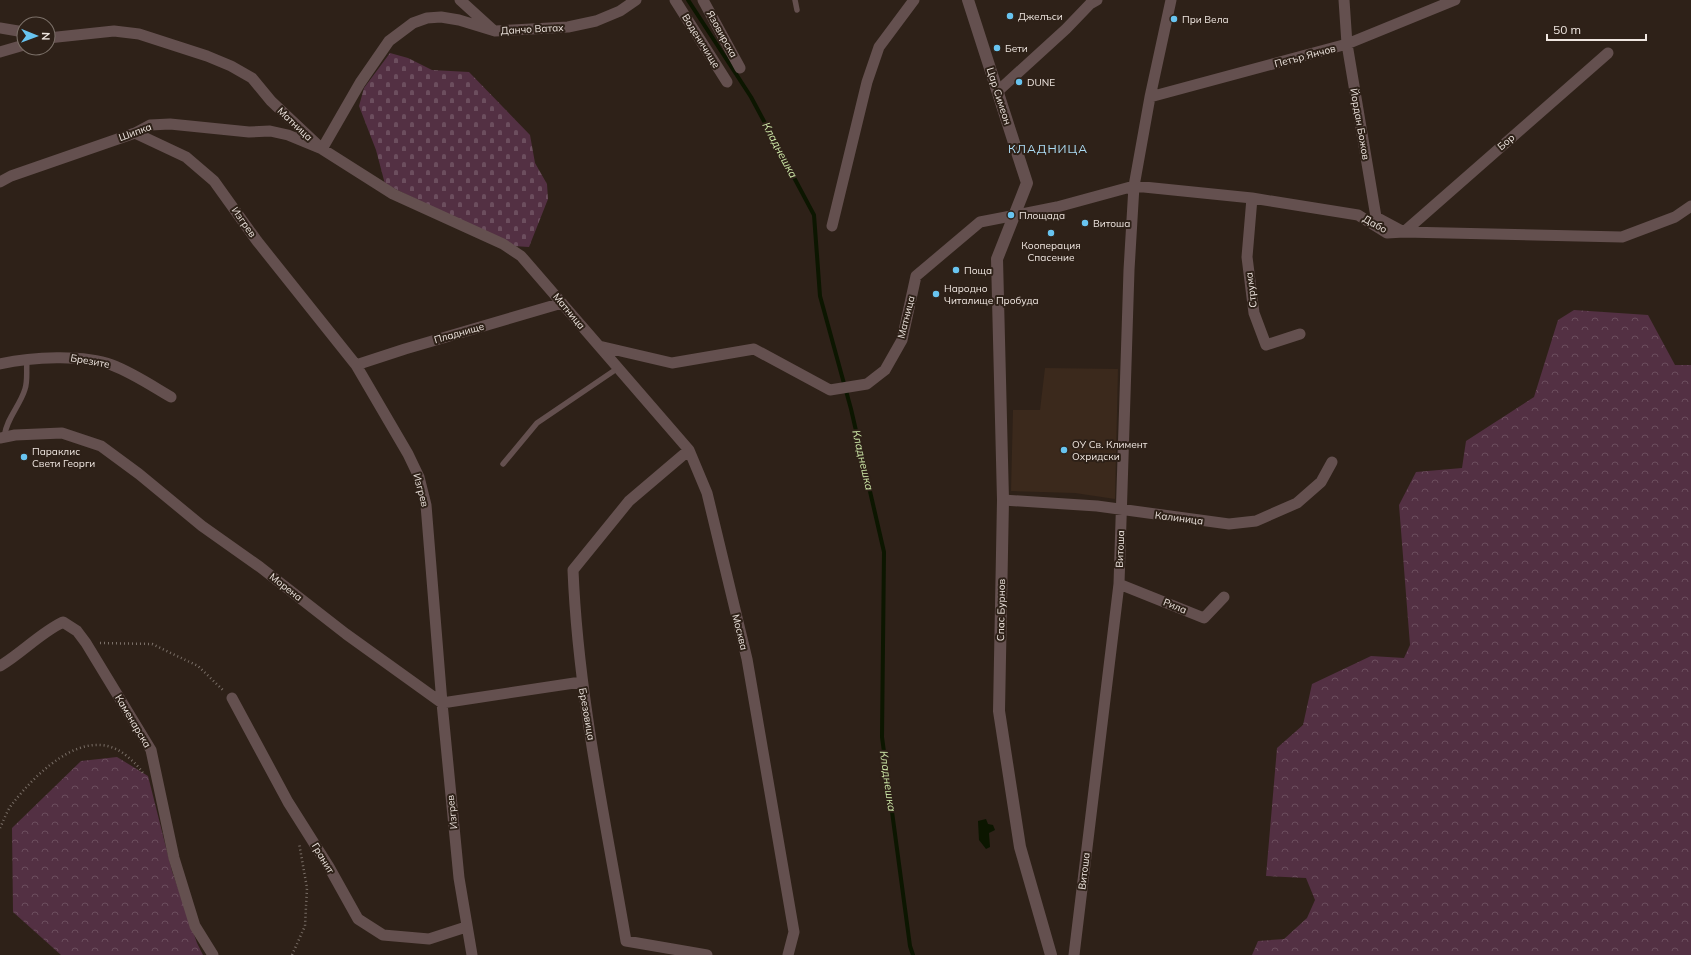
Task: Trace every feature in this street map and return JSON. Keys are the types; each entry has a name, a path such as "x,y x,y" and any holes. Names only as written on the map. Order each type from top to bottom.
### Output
{"street":[{"path":"460,0 495,31"},
{"name":"Данчо Ватах","path":"322,149 360,83 389,41 401,30 427,18 441,17 459,20 495,31 568,27 596,21 620,11 636,0"},
{"name":"Воденичище","path":"675,0 727,82"},
{"name":"Язовирска","path":"703,0 740,68"},
{"path":"832,226 867,82 879,47 914,0"},
{"name":"Цар Симеон","path":"968,0 1027,183 997,259"},
{"path":"998,91 1066,29 1090,4 1097,0"},
{"name":"Витоша","path":"1074,955 1119,584 1129,270 1134,186 1150,97 1171,0"},
{"name":"Йордан Божов","path":"1344,0 1347,44 1376,217 1404,232"},
{"name":"Петър Янчов","path":"1150,97 1347,44 1455,0"},
{"path":"0,28 16,31"},
{"name":"Матница","path":"56,37 114,31 139,34 207,56 231,66 252,78 280,110 322,149 393,194 503,244 521,256 599,346 672,363 754,349 830,390 867,384 885,370 902,340 916,276 980,222 1057,207"},
{"path":"0,52 16,47"},
{"name":"Бор","path":"1404,232 1608,52"},
{"name":"Шипка","path":"0,182 11,176 134,133 150,125 170,124 249,132 270,131 288,135 322,149"},
{"name":"Изгрев","path":"134,133 186,157 214,181 266,252 356,365 408,454 419,477 424,498 459,878 466,927 472,955"},
{"name":"Дабо","path":"1057,207 1134,186 1252,198 1358,215 1387,233 1404,232 1622,237 1675,217 1691,206"},
{"name":"Струма","path":"1252,198 1247,257 1254,313 1266,345 1300,334"},
{"name":"Спас Бурнов","path":"997,259 1003,500 999,711 1020,847 1051,955"},
{"name":"Пладнище","path":"356,365 562,303"},
{"name":"Москва","path":"599,346 689,450 707,492 747,659 794,932 788,955"},
{"name":"Брезите","path":"0,364 27,360 69,357 111,364 171,397"},
{"name":"Морена","path":"2,438 15,434 62,433 101,446 139,474 202,526 260,567 346,634 442,703"},
{"name":"Брезовица","path":"689,450 629,500 573,570 581,682 626,941 707,955"},
{"name":"Калиница","path":"1003,500 1067,503 1229,524 1256,521 1297,503 1321,482 1332,462"},
{"name":"Рила","path":"1119,584 1204,618 1224,598"},
{"name":"Каменарска","path":"0,666 17,656 52,627 63,622 77,631 86,643 151,750 174,858 195,926 213,955"},
{"path":"442,703 581,682"},
{"name":"Гранит","path":"232,698 288,802 329,866 358,918 383,935 430,939 466,927"}],"lane":[{"path":"795,0 797,10"},
{"path":"2,438 11,415 26,388 27,360"},
{"path":"503,464 537,423 618,368"}],"path":[{"path":"86,643 152,644 198,666 232,698"},
{"path":"0,828 12,804 54,761 83,746 106,744 120,750 140,768 144,774"},
{"path":"292,955 305,926 307,888 298,840"}],"shaded area":[{"name":"ОУ Св. Климент Охридски","path":"1045,368 1118,369 1115,499 1075,493 1011,491 1013,410 1040,410"},
{"path":"986,819 988,824 993,825 995,830 989,833 990,847 986,849 979,840 978,821"}],"green space":[{"path":"390,53 408,58 432,70 469,72 530,135 535,163 547,184 548,199 529,247 513,246 385,184 376,150 359,106 364,88"},
{"path":"1574,310 1648,315 1675,365 1691,365 1691,955 1252,955 1258,941 1284,939 1307,918 1315,900 1306,878 1266,876 1277,748 1303,725 1312,684 1371,656 1404,658 1410,645 1399,505 1416,472 1462,468 1466,441 1534,397 1558,320"},
{"path":"117,757 148,776 172,871 197,943 203,955 61,955 13,912 12,828 81,761"}],"waterway":[{"name":"Кладнешка","path":"688,0 751,97 814,215 820,296 851,409 884,552 882,737 910,946 913,955"}],"place":[{"name":"Джелъси","path":"1010,16"},
{"name":"При Вела","path":"1174,19"},
{"name":"Бети","path":"997,48"},
{"name":"DUNE","path":"1019,82"},
{"name":"Площада","path":"1011,215"},
{"name":"Витоша","path":"1085,223"},
{"name":"Кооперация Спасение","path":"1051,233"},
{"name":"Поща","path":"956,270"},
{"name":"Народно Читалище Пробуда","path":"936,294"},
{"name":"ОУ Св. Климент Охридски","path":"1064,450"},
{"name":"Параклис Свети Георги","path":"24,457"}],"district":[{"name":"КЛАДНИЦА","path":"1048,148"}]}
